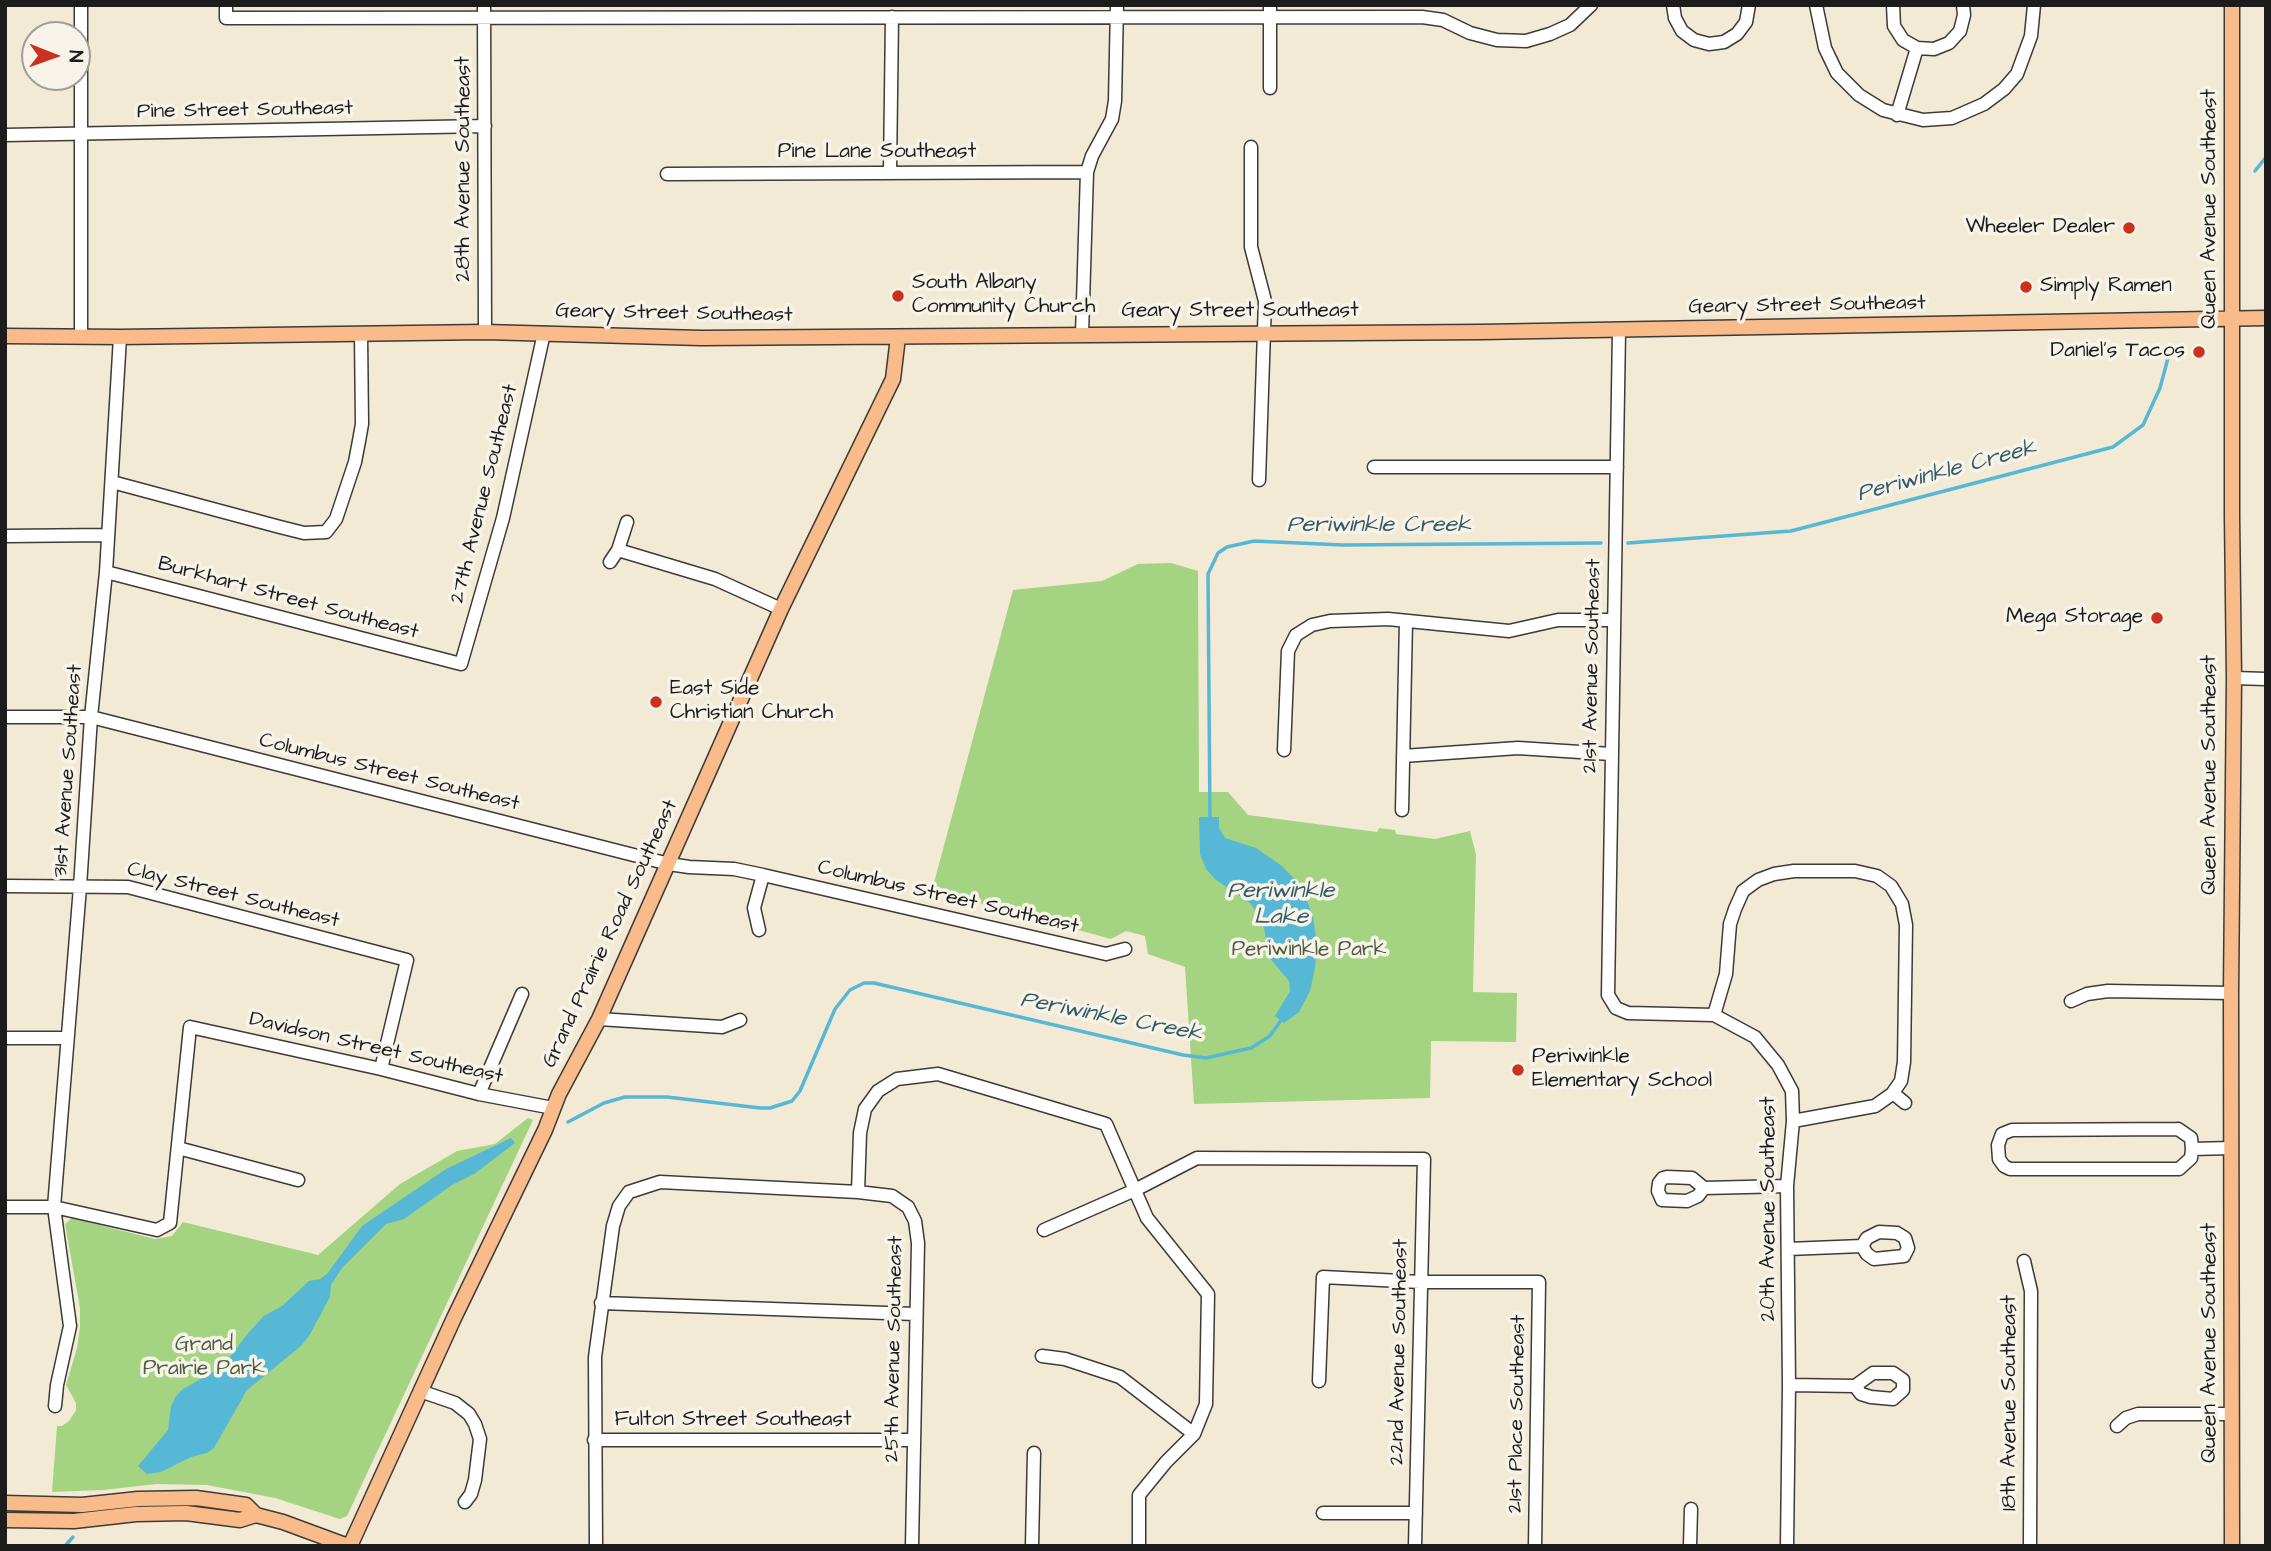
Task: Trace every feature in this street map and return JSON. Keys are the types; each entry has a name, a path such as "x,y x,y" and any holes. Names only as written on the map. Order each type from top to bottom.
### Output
{"main road":[{"name":"Queen Avenue Southeast","path":"2232,5 2232,1546"},
{"name":"Geary Street Southeast","path":"5,336 485,332 701,338 898,337 1619,331 2266,318"},
{"name":"Grand Prairie Road Southeast","path":"349,1546 553,1108 599,1019 781,609 893,379 898,337"},
{"path":"5,1503 82,1505 195,1497 246,1505 256,1515"},
{"path":"5,1520 74,1521 136,1514 186,1513 240,1520 256,1515 283,1521 349,1546"}],"street":[{"path":"81,5 81,336"},
{"path":"226,11 593,11 892,17 1117,11 1270,11 1422,17 1443,20 1470,33 1497,40 1526,41 1570,25 1591,5"},
{"path":"1672,5 1682,31 1694,40 1709,44 1724,42 1737,34 1746,22 1749,5"},
{"path":"1816,5 1825,48 1838,73 1859,95 1882,110 1923,120 1952,118 1984,104 2004,89 2017,74 2031,36 2034,5"},
{"path":"1893,5 1894,26 1903,40 1917,48 1934,49 1949,43 1960,31 1964,15 1963,5"},
{"name":"28th Avenue Southeast","path":"484,11 485,332"},
{"path":"1082,334 1087,172 1092,156 1112,119 1115,101 1117,11"},
{"path":"1270,11 1270,88"},
{"path":"890,171 892,17"},
{"path":"1897,115 1917,48"},
{"name":"Pine Street Southeast","path":"5,135 485,126"},
{"path":"1251,147 1251,247 1265,301 1259,480"},
{"name":"Pine Lane Southeast","path":"667,174 1087,172"},
{"name":"21st Avenue Southeast","path":"1610,1002 1607,989 1607,951 1619,331"},
{"name":"27th Avenue Southeast","path":"461,664 503,518 544,333"},
{"path":"112,482 304,533 326,532 336,519 355,462 359,441 362,424 361,335"},
{"name":"31st Avenue Southeast","path":"55,1406 70,1326 54,1207 91,717 106,572 120,337"},
{"path":"1374,467 1617,467"},
{"path":"610,562 618,550 627,522"},
{"path":"5,536 108,535"},
{"path":"618,550 715,579 781,609"},
{"name":"Burkhart Street Southeast","path":"106,572 461,664"},
{"path":"1284,750 1288,651 1296,635 1312,625 1330,621 1406,621 1509,631 1558,620 1613,620"},
{"path":"1402,810 1406,621"},
{"path":"2234,678 2266,679"},
{"name":"Columbus Street Southeast","path":"5,717 91,717 669,864 763,874 1105,954 1125,949"},
{"path":"1403,756 1518,748 1611,754"},
{"path":"1714,1015 1728,959 1730,925 1743,892 1758,880 1794,871 1855,871 1896,882 1906,925 1907,952 1904,1062 1901,1081 1893,1093 1875,1106 1793,1121"},
{"path":"759,930 754,908 763,874"},
{"path":"1731,883 1743,892"},
{"name":"Clay Street Southeast","path":"5,886 128,887 407,960 380,1069"},
{"path":"2071,1001 2087,994 2108,992 2231,993"},
{"path":"479,1094 522,994"},
{"name":"20th Avenue Southeast","path":"1610,1002 1628,1013 1714,1015 1755,1037 1778,1065 1791,1091 1793,1121 1787,1186 1787,1546"},
{"path":"599,1019 722,1027 740,1020"},
{"name":"Davidson Street Southeast","path":"178,1148 190,1027 479,1094 553,1108"},
{"path":"5,1038 66,1038"},
{"path":"858,1192 860,1133 865,1109 878,1091 897,1079 938,1074 1106,1124 1147,1218 1208,1294 1206,1404 1194,1434 1139,1495 1139,1546"},
{"path":"1893,1093 1905,1103"},
{"path":"2012,1129 2178,1129 2191,1138 2192,1149 2191,1158 2179,1170 2010,1169 1998,1159 2002,1134 2012,1129"},
{"path":"5,1206 54,1207 156,1230 170,1223 178,1148 298,1180"},
{"path":"2192,1149 2231,1148"},
{"name":"22nd Avenue Southeast","path":"1135,1190 1197,1158 1424,1159 1415,1546"},
{"name":"25th Avenue Southeast","path":"601,1303 613,1226 619,1206 629,1192 660,1182 858,1192 892,1196 908,1208 915,1221 918,1243 912,1546"},
{"path":"1704,1188 1787,1186"},
{"path":"1044,1230 1135,1190"},
{"path":"1788,1249 1862,1246"},
{"name":"18th Avenue Southeast","path":"2024,1261 2031,1291 2030,1546"},
{"path":"1319,1381 1323,1277 1420,1282"},
{"name":"21st Place Southeast","path":"1420,1282 1539,1282 1535,1546"},
{"path":"596,1546 595,1357 601,1303 915,1314"},
{"path":"1042,1356 1065,1359 1120,1377 1194,1434"},
{"path":"1789,1385 1855,1386"},
{"path":"421,1391 455,1403 469,1414 475,1424 480,1439 475,1480 471,1494 465,1502"},
{"path":"2117,1426 2126,1418 2138,1415 2232,1414"},
{"name":"Fulton Street Southeast","path":"594,1440 913,1440"},
{"path":"1032,1546 1034,1453"},
{"path":"1690,1546 1691,1509"},
{"path":"1323,1513 1416,1513"}],"green space":[{"name":"Periwinkle Park","path":"1171,563 1198,571 1199,792 1228,792 1248,815 1377,832 1379,828 1395,830 1396,834 1435,839 1470,831 1476,855 1473,992 1517,993 1516,1042 1431,1041 1430,1098 1194,1104 1185,967 1148,954 1145,936 1126,931 1111,939 932,890 1013,590 1102,581 1138,564"},
{"name":"Grand Prairie Park","path":"528,1118 533,1120 347,1516 340,1519 275,1498 207,1485 157,1484 52,1492 57,1426 69,1421 76,1410 76,1403 66,1385 80,1327 80,1308 65,1224 72,1218 155,1239 172,1236 183,1222 318,1255 400,1184 457,1151 495,1144"}],"water":[{"name":"Periwinkle Lake","path":"1199,817 1219,817 1219,828 1225,838 1256,848 1282,866 1302,887 1313,917 1317,945 1315,968 1310,991 1299,1012 1284,1023 1275,1016 1290,991 1289,981 1269,957 1264,928 1250,903 1216,880 1206,869 1200,854"},
{"path":"511,1138 515,1143 474,1174 452,1185 404,1219 386,1224 342,1268 331,1285 330,1297 309,1336 301,1346 247,1390 214,1448 161,1472 147,1474 138,1466 168,1430 171,1406 176,1396 183,1389 223,1366 264,1316 282,1306 309,1281 320,1279 327,1274 362,1226 446,1169"}],"waterway":[{"name":"Periwinkle Creek","path":"2255,171 2266,157"},
{"name":"Periwinkle Creek","path":"1628,543 1791,531 2113,447 2143,425 2160,388 2171,347"},
{"name":"Periwinkle Creek","path":"1210,821 1208,574 1218,553 1227,547 1254,541 1343,545 1601,543"},
{"name":"Periwinkle Creek","path":"568,1122 604,1103 625,1097 667,1097 760,1108 770,1108 792,1101 800,1091 835,1009 850,990 864,983 874,983 1183,1055 1206,1058 1251,1048 1270,1036 1282,1019"},
{"name":"Periwinkle Creek","path":"65,1546 73,1537"}],"place":[{"name":"Wheeler Dealer","path":"2129,228"},
{"name":"Simply Ramen","path":"2026,287"},
{"name":"South Albany Community Church","path":"898,296"},
{"name":"Daniel's Tacos","path":"2199,352"},
{"name":"Mega Storage","path":"2157,618"},
{"name":"East Side Christian Church","path":"656,702"},
{"name":"Periwinkle Elementary School","path":"1518,1070"}]}
